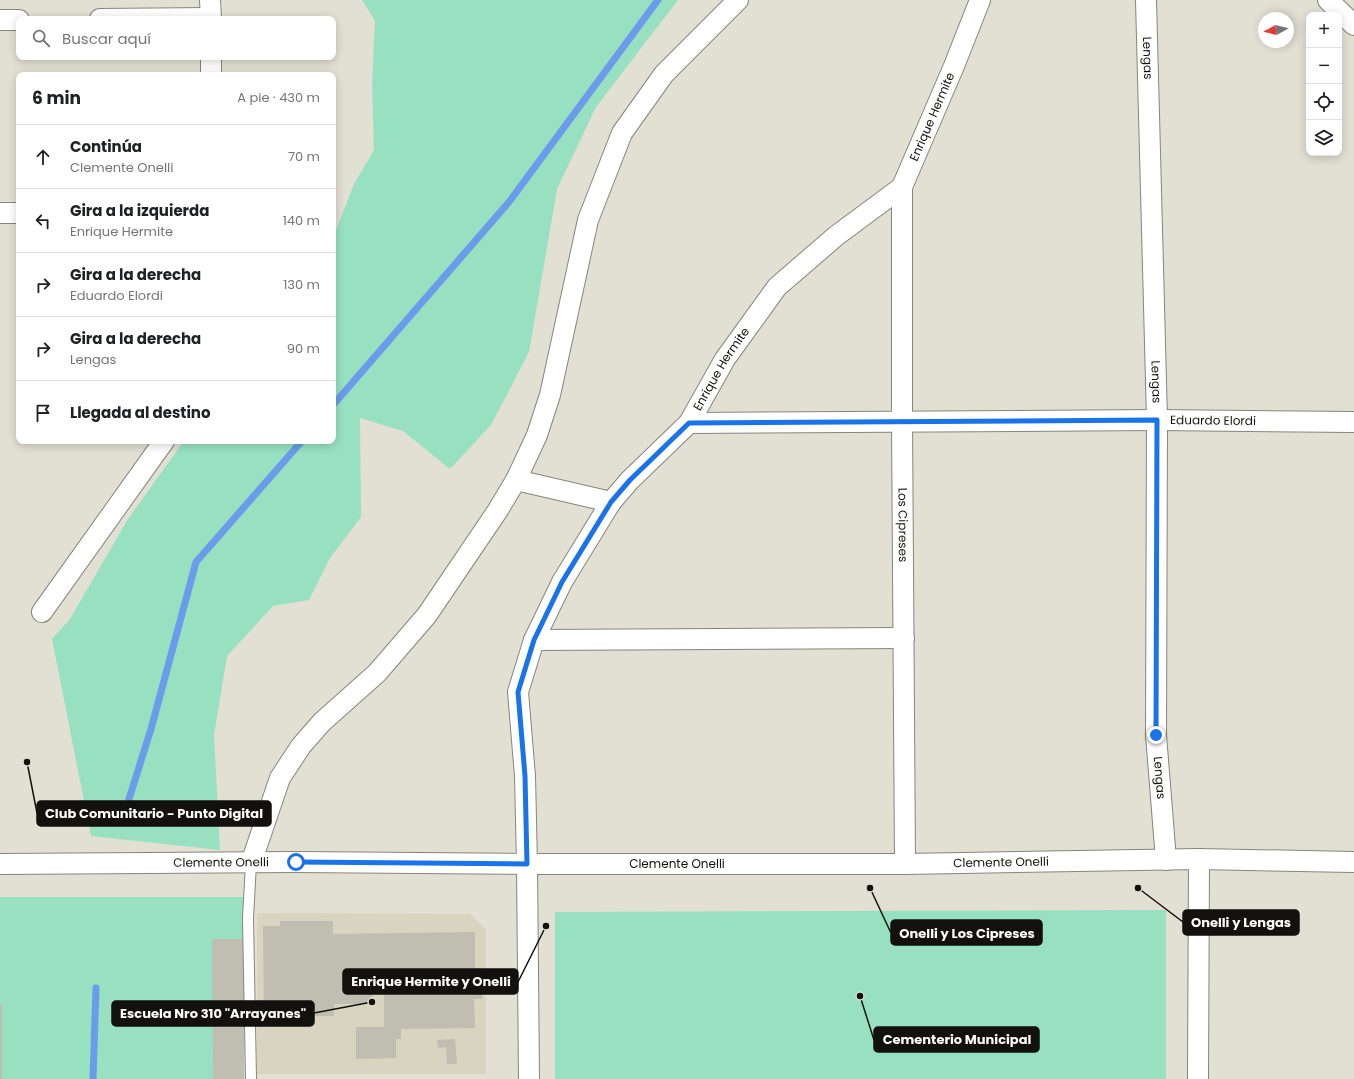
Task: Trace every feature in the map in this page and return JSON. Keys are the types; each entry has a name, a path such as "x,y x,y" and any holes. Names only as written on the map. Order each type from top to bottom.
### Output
{"street":[{"path":"251,863 280,778 301,746 322,722 377,673 427,615 498,510 516,480 537,434 550,395 588,220 622,133 664,74 738,0"},
{"name":"Enrique Hermite","path":"529,1079 525,776 518,692 534,640 562,582 611,502 630,480 689,423 725,359 777,287 836,236 902,187 954,66 980,0"},
{"name":"Lengas","path":"1146,0 1157,420 1156,735 1166,860"},
{"path":"1328,0 1354,25"},
{"path":"148,16 211,12"},
{"path":"0,20 16,20"},
{"path":"211,60 211,72"},
{"name":"Los Cipreses","path":"902,187 905,864"},
{"path":"0,213 16,212"},
{"name":"Eduardo Elordi","path":"689,423 1157,420 1354,422"},
{"path":"42,612 162,444"},
{"path":"516,480 611,502"},
{"path":"534,640 904,638"},
{"path":"1198,1079 1199,859"},
{"name":"Clemente Onelli","path":"0,864 905,864 1199,859 1354,862"}],"lane":[{"path":"251,863 248,918 251,1079"}],"shaded area":[{"path":"257,913 470,914 486,930 486,1074 257,1074"}],"green space":[{"path":"362,0 678,0 596,107 557,189 529,352 491,425 450,469 403,431 360,418 361,517 330,558 309,600 273,606 227,656 214,735 220,850 91,836 52,639 70,619 128,519 182,444 336,444 336,230 354,184 374,150 372,84 375,21"},
{"path":"0,897 245,897 244,1079 0,1079"},
{"path":"1166,910 1166,1079 555,1079 555,912"}],"building":[{"path":"280,921 333,921 333,934 475,932 475,973 482,973 482,999 474,999 475,1028 401,1029 401,1039 396,1039 396,1058 356,1059 356,1027 384,1027 384,991 397,991 397,983 372,983 372,1004 334,1004 334,1016 278,1016 278,1012 264,1012 263,926 280,926"},
{"path":"212,939 244,939 244,1079 213,1079"},
{"path":"0,1004 2,1004 2,1079 0,1079"},
{"path":"455,1039 457,1064 447,1064 446,1047 438,1048 437,1040"}],"waterway":[{"path":"336,402 509,202 658,0"},
{"path":"129,799 151,729 196,562 299,444"},
{"path":"93,1079 96,988"}],"place":[{"name":"Club Comunitario - Punto Digital","path":"27,762"},
{"name":"Onelli y Los Cipreses","path":"870,888"},
{"name":"Onelli y Lengas","path":"1138,888"},
{"name":"Enrique Hermite y Onelli","path":"546,926"},
{"name":"Cementerio Municipal","path":"860,996"},
{"name":"Escuela Nro 310 \"Arrayanes\"","path":"372,1002"}],"route":[{"path":"296,862 527,864 525,776 518,692 534,640 562,582 611,502 630,480 689,423 1157,420 1156,735"}]}
